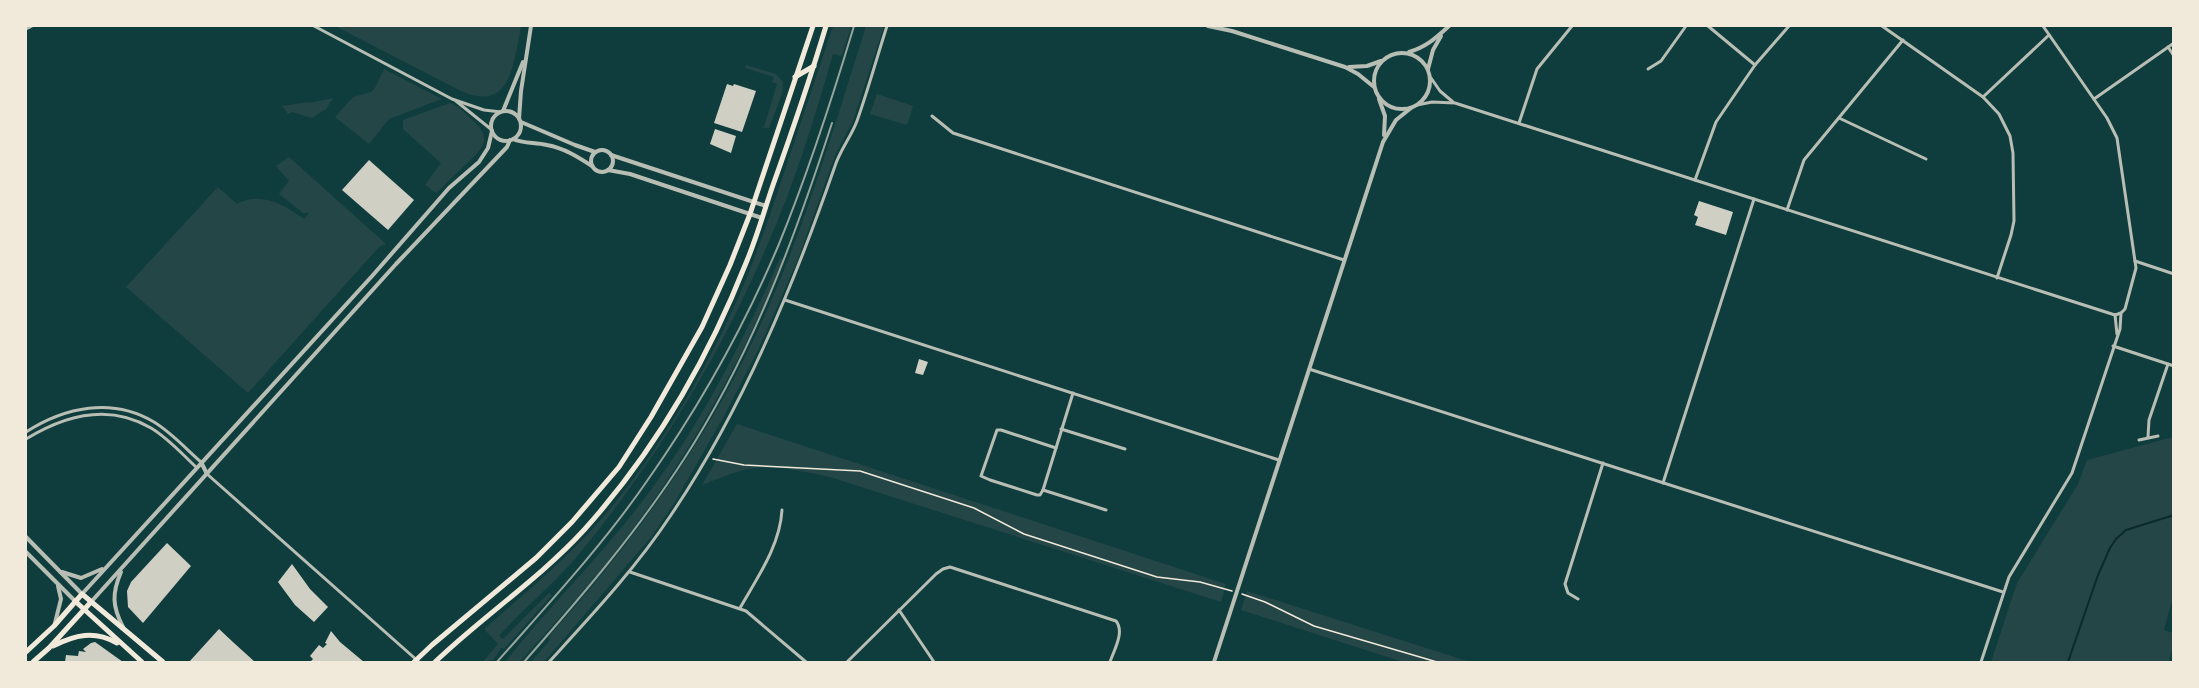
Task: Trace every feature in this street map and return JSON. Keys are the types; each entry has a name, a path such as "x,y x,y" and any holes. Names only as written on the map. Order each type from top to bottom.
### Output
{"main road":[{"path":"416,662 555,540 619,467 663,397 698,336 730,266 750,214 813,26"},
{"path":"435,663 555,559 583,531 637,464 677,403 712,340 740,277 766,207 826,26"},
{"path":"795,77 814,66"},
{"path":"26,652 54,626 82,594 163,663"},
{"path":"75,601 142,663"},
{"path":"33,663 92,602"},
{"path":"49,648 73,636 85,634 100,636 121,645"}],"street":[{"path":"26,29 32,26"},
{"path":"314,26 452,99 484,110 512,112 520,120 575,146 596,152 604,150 611,156 766,207"},
{"path":"26,537 82,594 381,267 449,188 478,162 488,148 493,119 502,112 520,72 531,26"},
{"path":"549,663 629,571 672,514 706,457 747,380 785,300 810,239 836,163 857,120 887,26"},
{"path":"1208,26 1232,31 1345,67 1374,87"},
{"path":"1221,26 1232,31"},
{"path":"1409,53 1433,41 1449,26"},
{"path":"1428,69 1437,42 1449,26"},
{"path":"1519,123 1537,69 1572,26"},
{"path":"1648,69 1661,61 1686,26"},
{"path":"1708,26 1755,66"},
{"path":"1695,180 1716,122 1755,66 1789,26"},
{"path":"1882,26 1983,97 1999,114 2010,136 2013,153 2013,228 1997,278"},
{"path":"1383,142 1396,120 1411,108 1432,102 1455,103 2115,315 2126,308 2134,282 2135,261 2117,138 2110,123 2043,26"},
{"path":"1983,97 2049,34"},
{"path":"1787,210 1804,160 1903,40"},
{"path":"2094,99 2174,44"},
{"path":"92,602 404,256 520,132 527,47"},
{"path":"2168,47 2174,56"},
{"path":"1345,67 1367,66 1389,55 1399,52 1409,53 1417,56 1428,69 1440,91 1455,103"},
{"path":"1214,663 1383,142 1386,127 1385,116 1374,87 1376,69 1381,61"},
{"path":"1417,105 1427,95 1431,78"},
{"path":"1378,96 1384,103 1393,107 1411,108"},
{"path":"452,99 492,130 498,139 548,145 563,150 600,172 608,170 630,174 762,218"},
{"path":"932,116 953,133 1344,260"},
{"path":"1839,118 1926,159"},
{"path":"592,166 591,160 596,152"},
{"path":"608,170 613,162 611,156"},
{"path":"1663,483 1754,199"},
{"path":"2135,261 2174,273"},
{"path":"785,300 1279,460"},
{"path":"1981,663 2011,573 2072,474 2121,326 2121,313"},
{"path":"2115,315 2117,335"},
{"path":"2113,346 2174,366"},
{"path":"2148,437 2149,420 2168,364"},
{"path":"1309,369 2003,592"},
{"path":"1056,448 997,430 981,476 1040,495 1056,448 1073,393"},
{"path":"26,432 46,419 84,408 114,409 136,414 155,423 201,462 207,474"},
{"path":"26,439 44,427 85,414 113,415 134,420 152,428 207,474 416,662"},
{"path":"1061,429 1125,449"},
{"path":"2139,440 2158,436"},
{"path":"1578,600 1568,592 1566,584 1603,463"},
{"path":"1042,490 1106,510"},
{"path":"740,608 774,547 782,510"},
{"path":"26,552 75,601"},
{"path":"56,569 72,577 81,578 90,576 105,567"},
{"path":"122,568 113,599 123,628"},
{"path":"847,663 939,571 946,568 953,568 1116,621 1120,626 1120,632 1110,663"},
{"path":"629,571 740,608 755,617 806,663"},
{"path":"54,626 61,599 57,584"},
{"path":"900,610 934,663"}],"path":[{"path":"706,457 744,465 860,471 974,508 1016,531 1035,538 1158,577 1200,582 1236,592 1265,602 1314,626 1437,663"}],"shaded area":[{"path":"335,26 521,26 508,80 501,90 491,95 478,96 461,91"},
{"path":"833,26 851,26 842,56 833,54 786,201 748,289 706,369 659,446 607,519 569,565 499,636 503,639 549,593 552,595 504,649 501,648 493,660 483,662 498,644 484,629 554,567 603,517 653,451 700,376 727,323 753,261"},
{"path":"866,26 884,26 853,121 836,153 798,259 759,348 723,418 675,502 652,536 544,662 531,662 657,502 681,468 725,395 781,277 826,152"},
{"path":"746,65 776,74 783,82 782,94 769,128 764,128 759,125 764,127 777,84 772,82 774,77 745,68"},
{"path":"384,69 442,99 389,119 369,144 335,117 353,97 371,92"},
{"path":"877,94 913,106 907,125 870,114"},
{"path":"333,98 326,109 312,118 292,112 288,114 282,106 309,103"},
{"path":"450,103 462,110 479,127 484,139 483,145 475,156 436,193 425,185 441,163 403,129 403,120"},
{"path":"289,157 386,244 379,247 248,393 126,287 218,187 237,204 255,199 272,201 304,219 309,213 303,213 279,194 289,181 276,166"},
{"path":"780,258 783,259 768,295 735,365 697,433 655,498 606,564 520,662 505,662 622,527 680,449 734,355"},
{"path":"737,424 1226,584 1221,602 830,477 802,471 755,468 702,485"},
{"path":"2173,437 2173,597 2164,630 2173,633 2169,662 1991,662 2017,583 2078,484 2087,460"},
{"path":"1247,591 1470,662 1403,662 1241,610"}],"building":[{"path":"727,84 756,91 742,132 714,123"},
{"path":"715,129 736,136 731,153 710,144"},
{"path":"369,160 414,200 388,230 342,190"},
{"path":"1699,201 1733,212 1726,235 1695,225 1698,217 1694,215"},
{"path":"919,359 928,362 923,375 915,373"},
{"path":"167,543 191,566 143,623 128,607 127,591 131,582"},
{"path":"292,564 310,589 328,607 314,622 295,605 278,582"},
{"path":"219,629 234,643 255,662 189,662"},
{"path":"331,631 340,642 364,662 310,662 313,659 310,656 319,645 323,648 327,644 325,643"},
{"path":"95,642 123,662 65,662 66,655 78,656 79,651 86,652 83,649"}],"waterway":[{"path":"2068,662 2098,575 2116,539 2126,530 2174,515"}],"railway":[{"path":"497,662 575,574 630,505 685,424 736,336 790,217 854,26"},
{"path":"524,662 628,538 666,486 708,419 751,337 769,296 832,123"}]}
